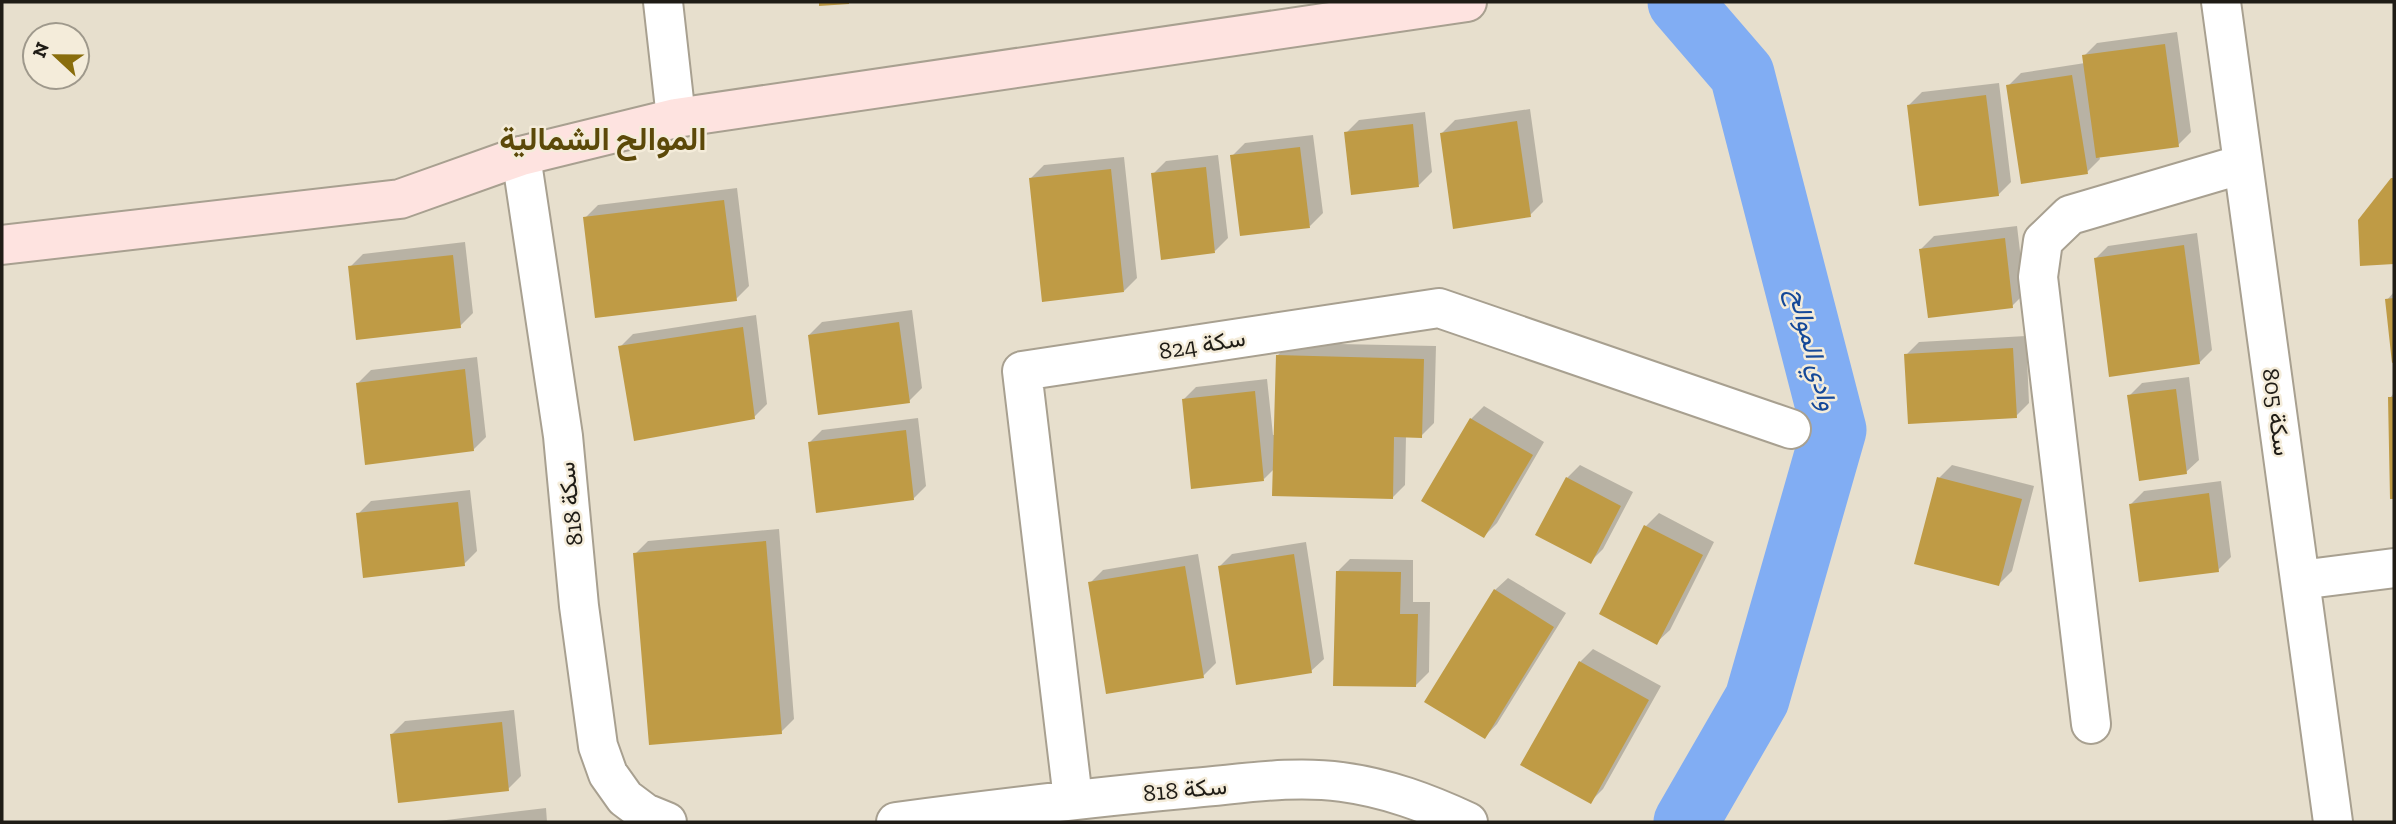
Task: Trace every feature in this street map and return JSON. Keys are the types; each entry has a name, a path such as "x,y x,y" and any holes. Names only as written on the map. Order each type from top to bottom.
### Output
{"street":[{"path":"663,2 676,118"},
{"path":"2,245 400,199 521,156 676,118 1414,6 1467,2"},
{"name":"سكة 805","path":"2221,2 2333,822"},
{"name":"سكة 818","path":"521,156 563,436 579,606 598,746 608,774 625,798 653,819"},
{"path":"2091,724 2038,278 2043,241 2070,215 2243,164"},
{"name":"سكة 824","path":"1073,799 1022,372 1439,308 1791,429"},
{"path":"2300,580 2394,568"},
{"name":"سكة 818","path":"897,822 1073,799 1276,779 1339,782 1383,789 1424,802 1468,822"}],"building":[{"path":"819,2 849,2 849,4 819,6"},
{"path":"2165,44 2179,147 2096,158 2082,55"},
{"path":"2072,75 2088,174 2021,184 2006,85"},
{"path":"1986,95 1999,196 1919,206 1907,105"},
{"path":"1517,121 1531,217 1453,229 1440,133"},
{"path":"1413,124 1419,187 1351,195 1344,132"},
{"path":"1300,147 1310,228 1240,236 1230,155"},
{"path":"1206,167 1215,253 1161,260 1151,173"},
{"path":"1111,169 1124,292 1042,302 1029,178"},
{"path":"2391,178 2394,178 2394,264 2360,266 2358,220"},
{"path":"724,200 737,301 595,318 583,217"},
{"path":"2005,238 2013,308 1928,318 1919,249"},
{"path":"2184,245 2200,364 2109,377 2094,258"},
{"path":"453,255 461,328 356,340 348,266"},
{"path":"2394,298 2394,362 2392,363 2385,299"},
{"path":"899,322 910,403 818,415 808,335"},
{"path":"743,327 755,419 634,441 618,346"},
{"path":"2013,348 2017,418 1908,424 1904,354"},
{"path":"1276,355 1424,359 1422,438 1394,437 1393,499 1272,496"},
{"path":"465,369 474,451 365,465 356,383"},
{"path":"2176,389 2187,474 2139,481 2127,395"},
{"path":"1255,391 1264,481 1191,489 1182,399"},
{"path":"2388,397 2394,397 2394,499 2390,499"},
{"path":"1470,418 1533,455 1484,538 1421,501"},
{"path":"906,430 914,500 816,513 808,442"},
{"path":"1566,477 1621,506 1591,564 1535,535"},
{"path":"1937,477 2022,499 1999,586 1914,564"},
{"path":"2209,493 2219,572 2139,582 2129,504"},
{"path":"458,502 465,566 363,578 356,513"},
{"path":"1644,525 1703,555 1657,645 1599,614"},
{"path":"766,541 782,734 649,745 633,553"},
{"path":"1294,554 1312,673 1236,685 1218,566"},
{"path":"1185,566 1204,678 1106,694 1088,582"},
{"path":"1336,571 1401,572 1400,614 1418,614 1416,687 1333,686"},
{"path":"1494,589 1554,627 1485,739 1424,702"},
{"path":"1579,661 1649,700 1591,804 1520,765"},
{"path":"502,722 509,791 398,803 390,734"}],"waterway":[{"name":"وادي الموالح","path":"1680,2 1742,74 1834,430 1757,699 1686,822"}],"district":[{"name":"الموالح الشمالية","path":"603,139"}]}
